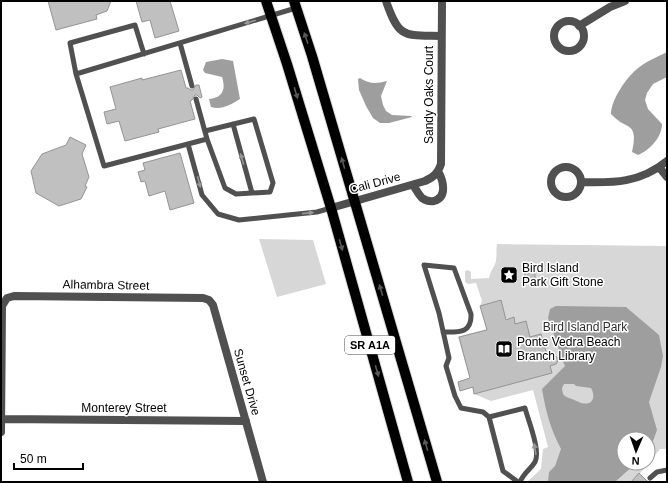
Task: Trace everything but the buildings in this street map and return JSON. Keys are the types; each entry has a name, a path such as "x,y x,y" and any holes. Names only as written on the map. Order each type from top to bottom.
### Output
{"main road":[{"name":"SR A1A","path":"266,1 331,208 408,482"},
{"name":"SR A1A","path":"295,5 312,56 437,482"}],"street":[{"path":"386,1 394,23 405,33 412,35 441,36"},
{"name":"Sandy Oaks Court","path":"438,171 441,164 442,1"},
{"path":"579,26 610,7 625,1"},
{"path":"581,182 624,181 648,174 667,161"},
{"path":"660,167 667,177"},
{"path":"413,185 423,199 427,201 436,200 442,194 443,190 442,178 438,171"},
{"name":"Cali Drive","path":"331,208 354,200 369,198 431,179 438,171"},
{"name":"Alhambra Street","path":"1,419 2,306 7,298 14,296 198,298"},
{"name":"Sunset Drive","path":"198,298 209,300 213,305 263,482"},
{"path":"1,419 1,432"},
{"name":"Monterey Street","path":"1,419 246,421"}],"lane":[{"path":"76,74 270,17 295,5"},
{"path":"144,54 135,26 70,43 76,74 104,166 207,139"},
{"path":"180,43 192,86"},
{"path":"196,99 207,139 225,188 236,194 270,192 273,183 254,119 205,131"},
{"path":"232,124 252,193"},
{"path":"188,144 202,195 218,214 239,220 317,212 331,208"},
{"path":"443,332 460,332 467,329 471,322 471,314 454,268 424,265 439,313 443,332 449,358 446,366 455,396 461,408 483,412 489,417 503,471 519,482 523,475 536,461 537,451 525,408 489,417"},
{"path":"650,478 657,472 667,470"}],"green space":[{"path":"259,239 313,240 326,284 277,297"},
{"name":"Bird Island Park","path":"497,244 667,246 667,449 660,449 656,454 656,431 616,431 616,471 642,471 633,482 527,482 541,469 543,449 548,447 533,390 491,401 474,394 472,387 460,391 458,382 470,378 458,337 487,329 480,306 482,301 476,283 468,284 465,282 465,271 468,270 471,272 471,279 489,278 496,262"}],"shaded area":[{"path":"667,52 667,77 653,84 647,93 645,100 648,109 662,124 660,134 647,150 638,155 632,152 634,135 632,130 611,114 612,108 616,96 633,73 644,64"},
{"path":"222,59 233,61 240,99 226,106 215,108 211,107 209,99 218,97 222,92 224,85 222,77 205,73 203,70 206,62"},
{"path":"360,78 373,83 387,81 381,96 386,111 392,115 412,117 389,123 380,123 373,118 359,90 358,79"},
{"path":"556,306 626,307 659,335 663,356 661,367 649,402 657,430 656,433 656,431 616,431 616,471 627,471 615,482 548,482 549,472 555,466 561,449 549,420 542,389 565,366 548,318 550,309","holes":["564,384 574,384 576,386 591,388 593,395 591,402 585,404 581,403 563,394 562,388"]}],"place":[{"name":"Bird Island Park Gift Stone","path":"509,275"},
{"name":"Ponte Vedra Beach Branch Library","path":"504,349"}]}
